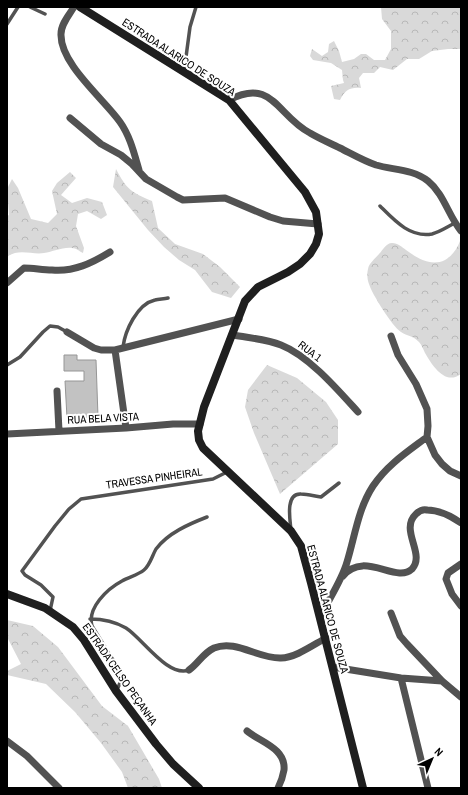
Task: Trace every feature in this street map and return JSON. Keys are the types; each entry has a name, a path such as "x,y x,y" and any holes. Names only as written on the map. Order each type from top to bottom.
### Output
{"main road":[{"name":"ESTRADA ALARICO DE SOUZA","path":"80,7 229,100 305,192 316,212 319,234 316,244 310,254 300,264 288,272 258,287 245,301 212,386 198,431 199,440 203,448 291,531 301,546 326,638 363,788"},
{"name":"ESTRADA CELSO PEÇANHA","path":"7,594 36,604 50,611 79,633 116,691 166,757 200,788"}],"street":[{"path":"74,7 62,27 60,35 63,46 70,61 91,89 112,112 127,134 139,172"},
{"path":"229,100 247,92 263,94 275,102 296,123 309,133 375,164 410,172 422,177 438,192 461,231"},
{"path":"70,118 101,144 121,155 146,179 183,200 225,198 283,221 318,224"},
{"path":"7,283 24,268 69,270 84,266 110,252"},
{"path":"67,332 98,349 115,350 239,319"},
{"name":"RUA 1","path":"233,335 269,341 282,345 296,352 319,372 358,412"},
{"path":"391,336 398,355 416,384 427,409 427,437 435,455 450,471 461,476"},
{"path":"115,350 126,428"},
{"path":"58,392 59,431"},
{"name":"RUA BELA VISTA","path":"7,434 173,424 200,424"},
{"path":"320,616 347,563 358,516 366,498 374,485 394,462 427,437"},
{"path":"337,584 347,571 353,567 363,565 404,573 411,570 415,563 416,556 410,521 418,512 428,510 436,511 461,523"},
{"path":"461,564 448,573 446,579 446,583 452,594 461,606"},
{"path":"391,613 400,636 406,644 442,681 461,697"},
{"path":"189,670 206,654 213,649 222,646 231,646 270,657 282,658 300,652 326,638"},
{"path":"333,667 401,678 442,681"},
{"path":"401,678 428,788"},
{"path":"247,731 254,737 270,745 278,751 282,757 284,767 283,776 278,788"},
{"path":"7,741 27,756 59,788"}],"lane":[{"path":"7,24 18,7"},
{"path":"30,7 45,14"},
{"path":"184,73 190,27 196,7"},
{"path":"380,206 394,220 416,234 430,234 440,231 455,223"},
{"path":"123,348 124,337 129,326 142,308 155,300 168,298"},
{"path":"7,365 20,357 50,326 58,327 67,332"},
{"name":"TRAVESSA PINHEIRAL","path":"50,611 53,597 41,585 25,576 22,571 55,526 81,499 213,479 228,472"},
{"path":"291,531 289,506 294,496 299,493 321,497 339,483"},
{"path":"116,691 122,678 121,674 92,626 90,619 92,612 105,593 121,581 142,571 148,566 156,549 168,536 190,524 208,517"},
{"path":"90,619 105,619 113,622 136,636 155,655 170,667 185,672 189,670"}],"green space":[{"path":"381,7 461,7 461,49 432,51 419,59 407,59 393,70 380,67 374,73 363,73 359,78 361,88 348,90 340,100 334,99 331,86 344,83 342,70 331,63 313,60 310,56 312,49 322,56 328,52 329,44 334,41 342,62 354,59 361,54 366,54 374,60 385,60 391,49 391,31 382,19"},
{"path":"116,169 123,182 130,190 152,201 158,228 175,244 203,254 220,267 240,287 231,298 212,292 195,270 179,260 148,230 113,187"},
{"path":"70,172 76,178 61,195 72,203 87,198 102,202 107,215 101,219 87,211 78,214 76,226 84,248 83,253 75,248 68,248 44,253 20,252 11,254 7,257 7,216 9,215 7,189 12,179 18,188 31,219 48,223 57,214 52,191 57,183"},
{"path":"460,241 461,374 455,377 450,377 444,376 435,368 419,342 397,329 374,295 368,280 367,272 371,263 390,243 398,244 419,259 435,263 445,260 450,256"},
{"path":"267,365 297,378 326,402 338,420 338,444 280,494 254,433 245,407 248,390"},
{"path":"7,620 33,626 58,647 102,706 128,726 159,779 162,788 128,788 122,772 101,743 75,712 46,684 7,675 7,671 21,664 7,637"}],"building":[{"path":"64,355 77,355 77,360 96,360 98,417 67,418 65,381 84,381 84,371 64,371"}]}
